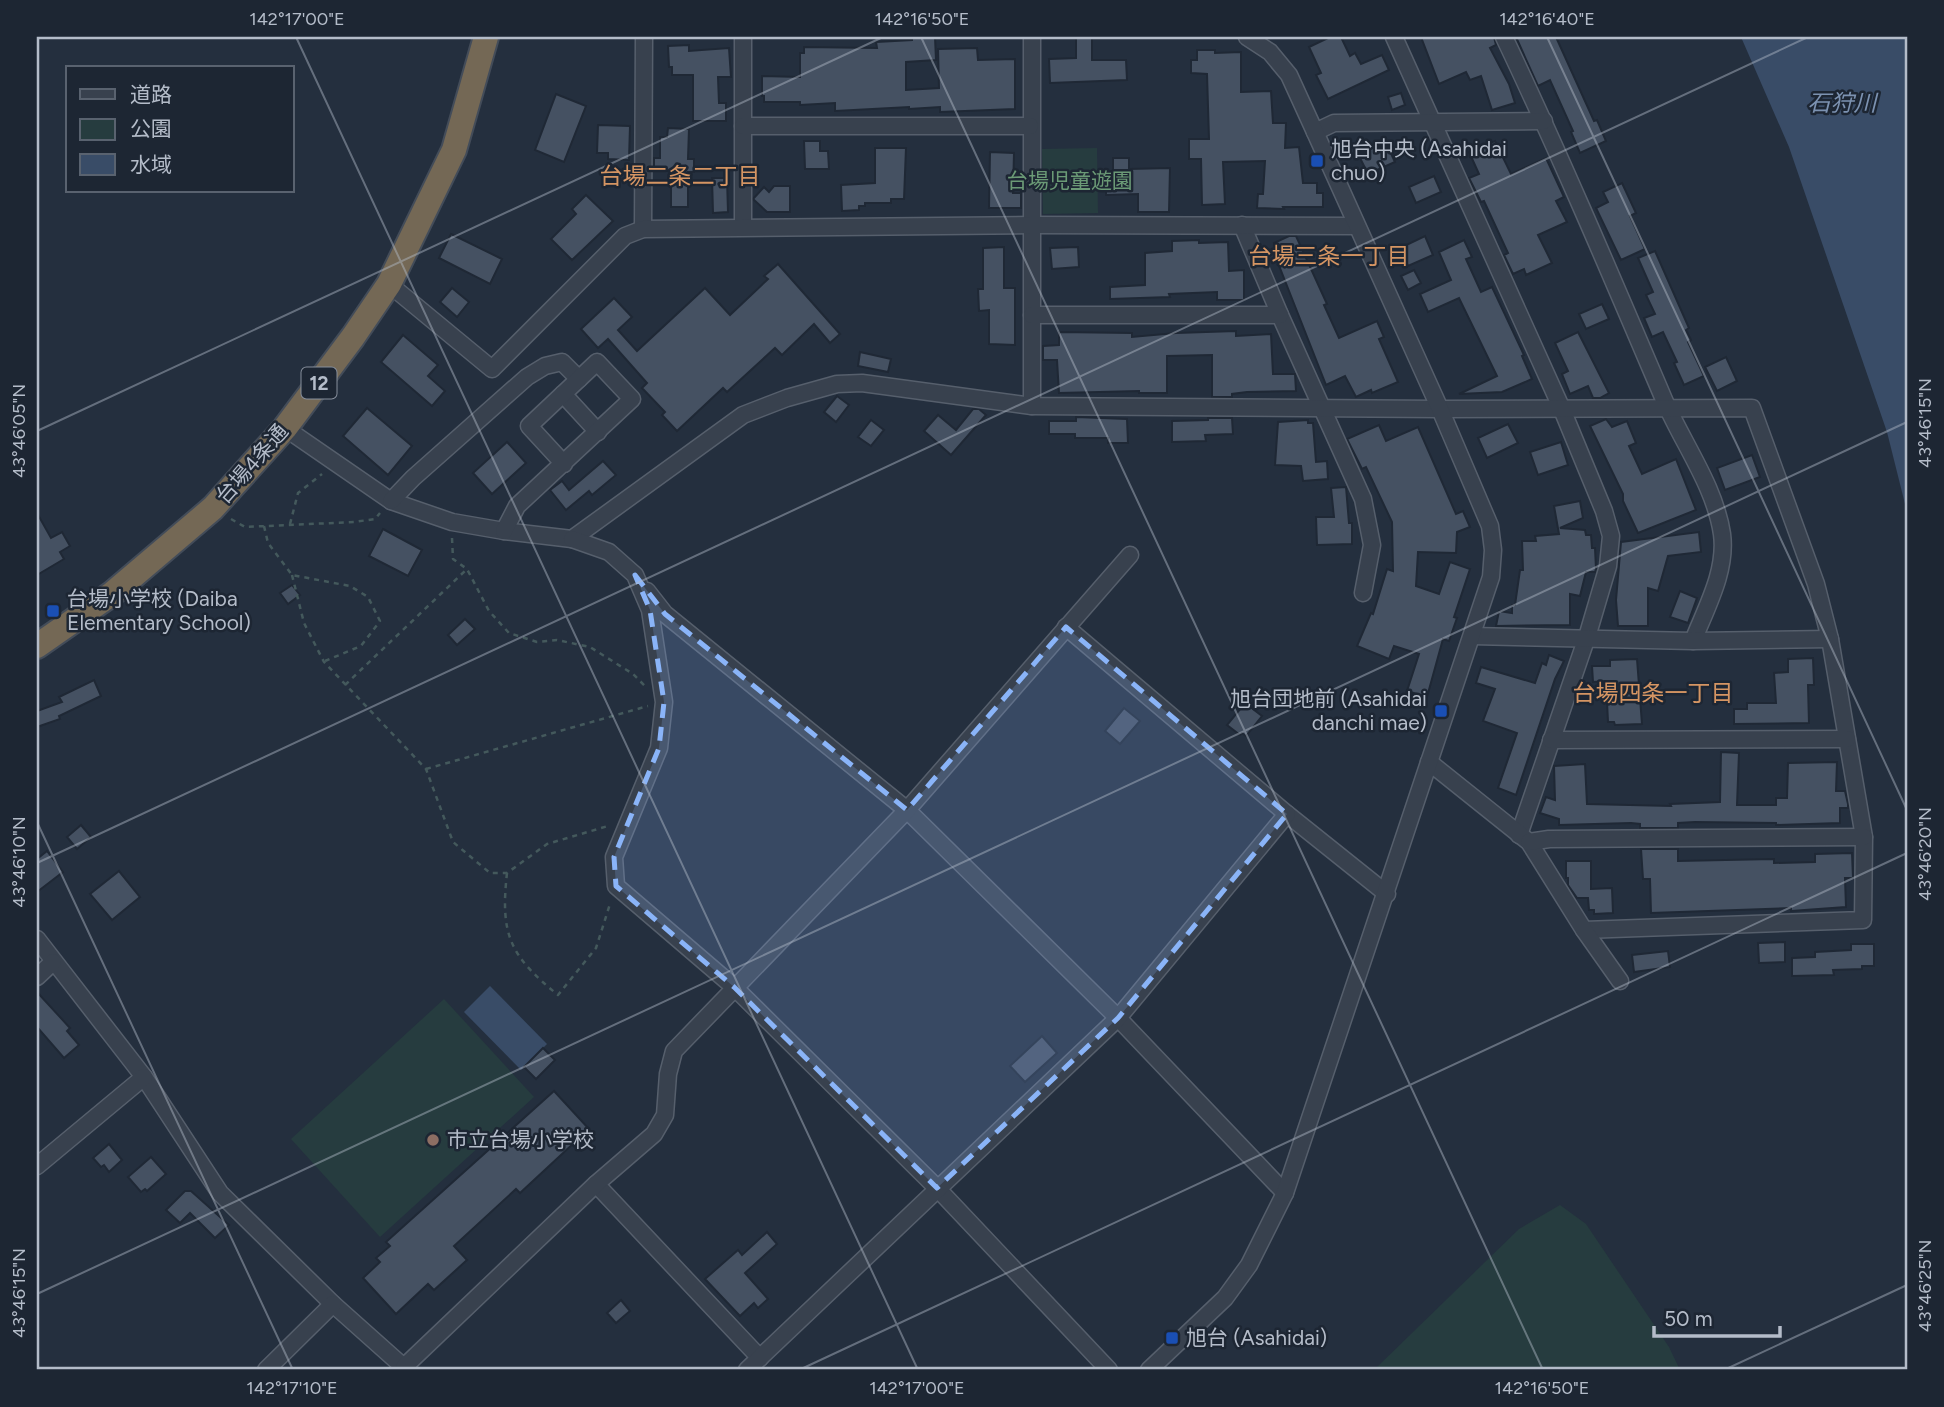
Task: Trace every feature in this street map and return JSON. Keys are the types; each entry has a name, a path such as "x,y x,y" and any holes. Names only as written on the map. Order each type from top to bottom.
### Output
{"highway":[{"name":"台場4条通","path":"37,646 113,593 213,508 285,428 389,284 454,150 486,37"}],"street":[{"path":"643,229 644,37"},
{"path":"743,37 743,227"},
{"path":"1031,37 1032,406"},
{"path":"1149,1370 1225,1298 1249,1265 1285,1193 1472,636 1491,577 1493,550 1490,526 1440,409 1289,75 1270,52 1247,37"},
{"path":"1395,37 1561,407 1604,511 1611,536 1608,566 1587,637 1551,740 1524,838"},
{"path":"1504,37 1544,121 1668,409 1710,495 1722,535 1720,572 1693,640"},
{"path":"1315,132 1334,124 1544,121"},
{"path":"744,126 1030,126"},
{"path":"389,284 492,369 625,236 643,229 1032,225 1356,226"},
{"path":"1242,225 1279,314 1363,499 1372,545 1363,593"},
{"path":"1032,315 1279,314"},
{"path":"391,501 413,478 527,377 545,366 562,362 579,379"},
{"path":"504,531 517,506 564,464 632,399 597,362 528,426 564,464"},
{"path":"572,538 743,415 787,398 837,384 862,383 1032,406 1752,408 1816,584 1830,639 1864,837 1863,920 1584,930"},
{"path":"563,394 598,432"},
{"path":"285,428 391,501 452,522 572,538 609,552 635,575 665,614 907,810 1118,1018 1285,1193"},
{"path":"37,939 144,1077 220,1193 333,1304 405,1369 596,1184 654,1134 665,1115 668,1074 674,1051 907,810 1130,555"},
{"path":"635,575 650,610 664,702 659,748 614,857 617,886 734,988 937,1188 1109,1370"},
{"path":"1066,627 1287,814 1387,894"},
{"path":"1472,636 1693,640 1830,639"},
{"path":"1551,740 1847,739"},
{"path":"1429,762 1524,838 1620,981"},
{"path":"747,1370 1118,1018 1287,814"},
{"path":"1524,838 1864,837"},
{"path":"37,977 53,962"},
{"path":"37,1166 144,1077"},
{"path":"596,1184 760,1358"},
{"path":"265,1370 333,1304"}],"path":[{"path":"289,525 298,493 336,463"},
{"path":"213,508 245,527 375,519 391,501"},
{"path":"452,522 453,559 467,569 489,611 509,633 537,642 557,640 590,647 633,674 664,702"},
{"path":"264,526 268,543 292,575 304,623 324,662 426,769 453,842 491,873 507,873 547,844 630,820"},
{"path":"344,685 467,569"},
{"path":"292,575 350,586 369,597 380,621 361,646 324,662"},
{"path":"426,769 664,702"},
{"path":"507,873 503,907 511,944 536,977 558,995 596,948 617,886"}],"highlighted area":[{"path":"635,575 665,614 907,810 1066,627 1287,814 1118,1018 937,1188 734,987 616,886 614,857 659,748 664,702 650,610"}],"green space":[{"name":"台場児童遊園","path":"1097,148 1098,213 1043,214 1042,149"},
{"path":"444,999 534,1097 380,1237 291,1139"},
{"path":"1560,1205 1586,1224 1669,1347 1680,1370 1374,1370 1519,1229"}],"water":[{"name":"石狩川","path":"1741,37 1907,37 1907,512 1887,432 1789,147"},
{"path":"490,986 547,1044 521,1070 464,1012"}],"building":[{"path":"912,37 935,37 936,60 906,62 906,90 939,88 938,49 977,48 978,60 1015,59 1015,109 940,112 940,107 909,107 835,111 835,103 800,105 800,102 764,102 762,76 800,77 800,53 804,53 804,47 877,48 876,42 912,40"},
{"path":"1076,37 1092,37 1092,60 1126,60 1127,80 1050,83 1049,59 1076,58"},
{"path":"1330,37 1341,37 1350,56 1355,53 1361,64 1382,55 1389,70 1328,99 1316,75 1321,73 1309,47"},
{"path":"1421,37 1494,37 1496,45 1490,48 1509,84 1515,103 1492,110 1481,76 1470,80 1466,72 1439,84"},
{"path":"1516,37 1556,37 1594,121 1597,120 1606,141 1580,153 1550,80 1538,86"},
{"path":"689,45 689,51 729,48 731,77 718,77 719,103 726,103 726,121 693,121 693,75 672,75 672,67 669,67 668,46"},
{"path":"1197,50 1215,50 1215,53 1241,52 1241,92 1271,91 1273,123 1286,123 1285,148 1299,147 1303,183 1317,183 1317,193 1323,193 1323,207 1257,208 1258,194 1263,194 1265,161 1223,162 1225,204 1202,205 1201,159 1189,159 1189,139 1209,139 1207,74 1191,73 1191,60 1197,60"},
{"path":"1401,93 1405,105 1392,110 1388,97"},
{"path":"556,94 586,106 564,162 535,150"},
{"path":"598,125 630,126 629,160 608,159 608,153 597,153"},
{"path":"668,128 689,129 688,159 694,159 694,172 688,172 688,207 671,207 671,171 654,171 654,158 660,158 660,137 667,137"},
{"path":"804,141 820,141 820,151 828,151 829,169 805,169"},
{"path":"1495,141 1511,174 1546,158 1564,197 1556,201 1567,222 1538,235 1552,263 1526,275 1524,269 1513,274 1504,255 1508,253 1484,201 1481,202 1469,178 1479,174 1469,152"},
{"path":"1379,144 1380,148 1387,145 1395,162 1368,174 1358,154"},
{"path":"875,148 906,148 904,199 891,199 891,203 865,203 865,206 859,206 859,210 842,211 841,185 875,183"},
{"path":"990,152 1014,153 1013,193 1021,193 1021,208 989,208"},
{"path":"1113,158 1129,158 1129,169 1170,168 1169,212 1138,212 1138,194 1106,195 1106,175 1113,175"},
{"path":"1434,176 1441,192 1416,203 1409,187"},
{"path":"712,178 727,178 728,212 713,213"},
{"path":"1622,183 1636,213 1630,216 1645,249 1621,260 1596,208 1608,202 1603,192"},
{"path":"774,186 790,186 790,212 767,212 753,199 764,187 769,192"},
{"path":"586,195 613,221 572,260 551,239 576,214 572,209"},
{"path":"451,234 502,259 490,284 439,258"},
{"path":"1289,236 1296,236 1327,304 1324,305 1339,338 1377,321 1384,337 1379,339 1398,382 1356,397 1345,376 1326,385 1278,263 1282,261 1274,243"},
{"path":"1425,236 1433,255 1408,266 1400,248"},
{"path":"1199,240 1199,243 1228,242 1229,271 1244,270 1244,300 1217,300 1217,292 1110,299 1110,287 1145,285 1145,253 1172,251 1172,241"},
{"path":"1464,240 1472,257 1466,259 1481,292 1492,287 1524,355 1522,356 1532,379 1502,392 1459,394 1497,376 1459,298 1428,312 1420,294 1451,280 1439,252"},
{"path":"1004,247 1004,288 1015,288 1015,345 989,344 989,310 979,311 978,289 983,289 983,248"},
{"path":"1078,247 1079,267 1052,269 1050,248"},
{"path":"1655,251 1689,328 1686,330 1691,340 1688,342 1704,376 1684,385 1663,332 1652,337 1644,318 1655,314 1646,295 1653,292 1638,258"},
{"path":"778,264 840,334 830,343 814,324 782,355 775,348 727,392 723,388 677,431 662,415 665,412 642,388 647,383 608,339 598,348 581,329 614,298 632,317 618,330 637,351 705,288 730,315 768,279 764,276"},
{"path":"1414,270 1421,283 1408,290 1401,276"},
{"path":"452,288 469,302 457,317 440,302"},
{"path":"1602,304 1609,319 1586,329 1579,314"},
{"path":"1236,331 1236,336 1271,334 1273,374 1295,374 1296,391 1247,392 1232,394 1232,397 1212,397 1212,355 1167,356 1167,393 1059,393 1057,360 1043,360 1043,346 1059,345 1059,332 1132,333 1132,337"},
{"path":"1578,332 1609,393 1600,398 1593,398 1588,386 1570,394 1562,374 1568,371 1555,343"},
{"path":"403,335 438,365 428,376 445,391 432,406 381,362"},
{"path":"860,352 891,359 888,372 858,366"},
{"path":"1726,357 1737,381 1717,391 1705,367"},
{"path":"837,396 849,405 836,422 824,412"},
{"path":"367,408 412,446 388,475 343,436"},
{"path":"973,409 979,409 986,415 951,455 924,431 938,415 956,430"},
{"path":"1076,417 1127,419 1128,443 1108,443 1108,438 1075,438 1075,434 1049,434 1049,421 1076,421"},
{"path":"1232,418 1233,434 1205,435 1206,441 1172,442 1172,421"},
{"path":"1606,419 1612,427 1627,421 1636,443 1629,446 1642,474 1676,459 1696,510 1638,533 1623,501 1623,494 1590,426"},
{"path":"871,420 884,430 871,446 858,437"},
{"path":"1308,420 1308,423 1313,423 1316,462 1327,461 1328,479 1303,481 1301,466 1275,465 1278,422"},
{"path":"1508,424 1518,443 1487,458 1478,438"},
{"path":"1379,425 1386,441 1418,427 1456,514 1463,511 1470,527 1457,532 1456,553 1418,552 1416,586 1439,594 1450,562 1470,569 1449,641 1443,639 1427,697 1407,691 1419,654 1394,646 1389,659 1357,646 1371,613 1373,614 1387,569 1393,571 1392,522 1366,467 1362,469 1347,439"},
{"path":"507,442 526,463 492,494 473,473"},
{"path":"1561,442 1568,465 1538,475 1530,452"},
{"path":"1752,455 1760,477 1725,490 1717,468"},
{"path":"603,461 616,475 592,495 589,491 566,510 550,490 562,481 569,490"},
{"path":"1346,487 1349,523 1352,523 1352,544 1317,545 1316,517 1334,517 1331,488"},
{"path":"1580,501 1583,518 1560,528 1585,530 1586,535 1591,535 1596,569 1595,572 1586,572 1580,596 1570,594 1570,625 1496,626 1499,611 1512,613 1512,605 1515,605 1520,570 1523,570 1522,541 1536,541 1535,536 1559,534 1554,506"},
{"path":"37,513 51,538 62,532 70,546 60,552 64,559 37,575"},
{"path":"383,529 422,550 408,576 369,556"},
{"path":"1699,532 1701,552 1668,556 1658,591 1648,588 1648,626 1618,626 1616,600 1621,542"},
{"path":"292,585 300,595 288,604 280,593"},
{"path":"1680,591 1697,598 1688,623 1670,617"},
{"path":"465,619 475,629 457,645 448,635"},
{"path":"1549,655 1564,661 1555,679 1516,795 1498,788 1517,733 1483,721 1495,689 1476,683 1481,667 1535,683 1542,663 1546,665"},
{"path":"1813,658 1814,685 1808,685 1809,723 1734,724 1734,709 1747,709 1747,703 1776,703 1774,673 1788,672 1788,659"},
{"path":"1637,659 1642,724 1615,725 1614,722 1608,722 1606,681 1593,682 1592,666 1610,666 1610,660"},
{"path":"94,680 101,696 59,716 60,719 37,727 37,711 62,702 59,697"},
{"path":"1245,703 1262,716 1246,736 1242,733 1240,735 1227,725"},
{"path":"1124,708 1140,721 1120,744 1105,731"},
{"path":"1721,752 1739,753 1737,805 1776,805 1776,798 1787,798 1788,763 1837,762 1836,791 1845,791 1848,808 1840,808 1840,823 1776,825 1695,822 1678,823 1678,828 1640,828 1640,824 1631,823 1559,825 1559,819 1540,813 1546,797 1555,800 1554,766 1585,764 1587,804 1671,806 1670,804 1720,802"},
{"path":"81,825 91,837 77,849 67,837"},
{"path":"1641,849 1678,849 1678,861 1774,859 1774,863 1815,862 1815,854 1852,853 1853,878 1845,878 1846,907 1791,911 1791,908 1651,913 1650,879 1643,879"},
{"path":"47,851 63,872 37,892 37,859"},
{"path":"1566,861 1591,861 1591,889 1612,888 1613,913 1594,914 1594,910 1589,910 1588,898 1577,898 1568,885"},
{"path":"119,871 140,897 112,920 90,894"},
{"path":"1785,942 1785,962 1759,963 1758,943"},
{"path":"1851,944 1874,944 1874,966 1833,970 1834,975 1792,976 1792,958 1815,957 1815,952 1851,950"},
{"path":"1668,951 1670,967 1634,972 1632,955"},
{"path":"37,992 70,1028 67,1031 79,1045 64,1058 37,1027"},
{"path":"1042,1036 1057,1053 1025,1082 1010,1066"},
{"path":"543,1048 555,1060 536,1079 524,1067"},
{"path":"554,1091 589,1129 520,1193 516,1189 454,1246 467,1260 434,1290 428,1284 396,1314 363,1278 380,1262 376,1258 390,1246 386,1242"},
{"path":"109,1144 122,1160 109,1172 93,1158"},
{"path":"151,1157 166,1174 147,1191 145,1189 141,1192 128,1177"},
{"path":"185,1191 191,1191 229,1225 215,1238 190,1213 180,1223 166,1210"},
{"path":"767,1232 777,1244 745,1273 768,1299 758,1308 754,1303 740,1316 705,1279 738,1250 742,1255"},
{"path":"621,1300 630,1311 616,1323 607,1313"}],"place":[{"name":"旭台中央 (Asahidai chuo)","path":"1317,161"},
{"name":"台場小学校 (Daiba Elementary School)","path":"53,611"},
{"name":"旭台団地前 (Asahidai danchi mae)","path":"1441,711"},
{"name":"市立台場小学校","path":"433,1140"},
{"name":"旭台 (Asahidai)","path":"1172,1338"}],"district":[{"name":"台場二条二丁目","path":"680,176"},
{"name":"台場三条一丁目","path":"1329,256"},
{"name":"台場四条一丁目","path":"1653,693"}]}
